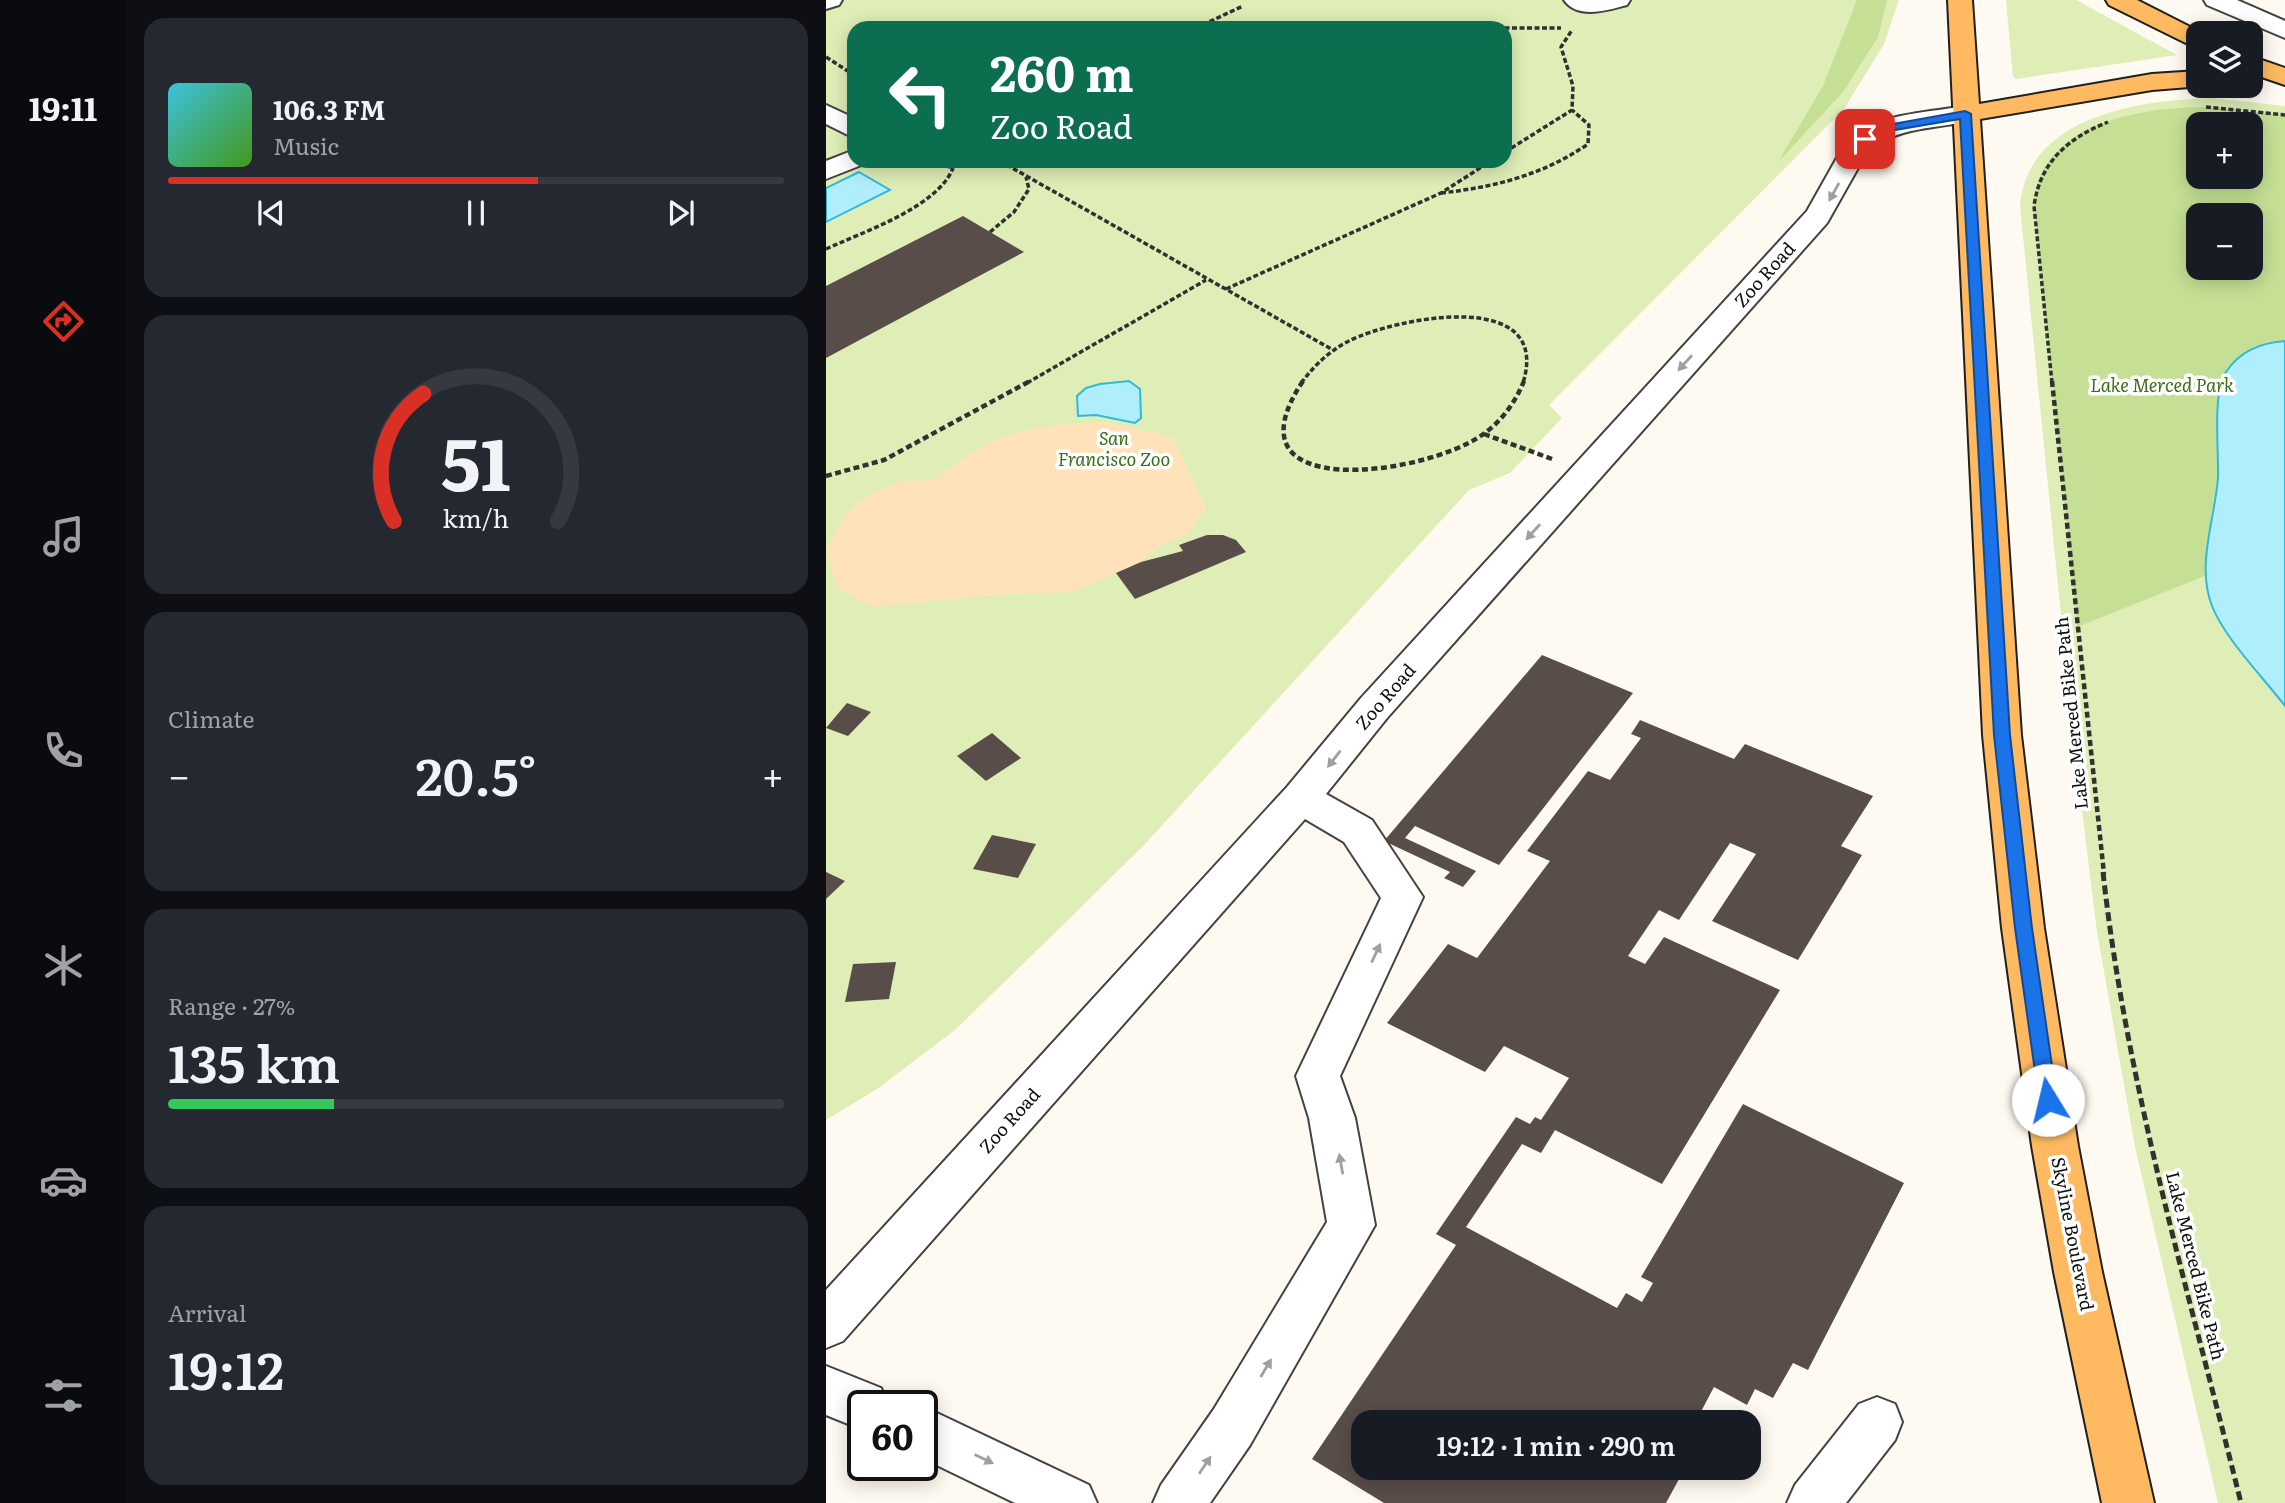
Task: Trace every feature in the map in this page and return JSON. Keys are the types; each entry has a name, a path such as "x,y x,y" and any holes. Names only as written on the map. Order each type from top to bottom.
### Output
{"main road":[{"name":"Skyline Boulevard","path":"1959,0 2002,735 2023,928 2067,1209 2128,1503"},
{"path":"2118,0 2186,35"},
{"path":"2263,69 2285,77"},
{"path":"1965,114 2152,82 2186,80"},
{"path":"2263,82 2285,83"}],"street":[{"path":"1576,0 1595,6 1616,1"},
{"path":"2216,0 2285,30"},
{"path":"826,113 847,126"},
{"name":"Zoo Road","path":"826,1325 1301,798 1374,708 1822,211 1836,190 1852,155 1865,139 1886,129 1965,114"},
{"path":"826,172 847,162"},
{"path":"1179,1503 1231,1427 1351,1225 1332,1118 1318,1076 1402,897 1358,831 1301,798"},
{"path":"826,1390 847,1399"},
{"path":"1813,1503 1877,1422"},
{"path":"938,1439 1071,1503"}],"path":[{"path":"1572,110 1573,86 1561,47 1572,31 1616,1"},
{"path":"1211,21 1243,6"},
{"path":"1512,27 1541,26 1572,31"},
{"path":"826,57 847,70"},
{"path":"2198,107 2285,115"},
{"path":"1512,148 1572,110"},
{"path":"1441,193 1484,188 1529,178 1565,162 1588,144 1589,125 1572,110"},
{"name":"Lake Merced Bike Path","path":"2119,118 2082,133 2055,154 2038,179 2034,206 2108,916 2144,1113 2241,1503"},
{"path":"826,249 930,197 949,183 953,168"},
{"path":"1012,168 1333,350"},
{"path":"1225,290 1254,274 1441,193 1480,168"},
{"path":"990,232 1014,212 1029,189 1026,176"},
{"path":"826,476 884,460 948,428 1206,280"},
{"path":"1466,317 1491,320 1510,329 1522,341 1526,359 1517,397 1484,434 1435,459 1402,467 1356,471 1308,464 1288,446 1286,425 1289,403 1298,384 1333,350 1387,326 1418,320 1466,317"},
{"path":"1484,434 1587,472"}],"green space":[{"name":"San Francisco Zoo","path":"826,0 1899,0 1884,44 1844,109 1549,405 1562,418 1510,473 1469,490 1145,844 955,1030 877,1089 826,1120"},
{"path":"1857,0 1887,0 1878,37 1843,92 1778,162 1823,86"},
{"path":"2006,0 2076,0 2177,55 2016,79 2013,77"},
{"name":"Lake Merced Park","path":"2211,98 2285,106 2285,1503 2218,1503 2135,1147 2097,932 2074,745 2020,206 2027,176 2043,152 2064,133 2091,119 2151,103"},
{"path":"2211,107 2257,112 2186,112 2186,189 2263,189 2263,113 2285,115 2285,341 2253,347 2225,374 2217,406 2217,483 2211,515 2207,575 2077,627 2034,206 2040,178 2054,155 2074,137 2099,125 2156,110"}],"sand":[{"path":"1107,422 1172,437 1206,508 1185,536 1164,543 1141,562 1072,592 1004,594 871,607 837,587 826,549 848,514 864,498 902,482 935,478 997,439 1052,426"}],"water":[{"path":"859,172 890,190 826,222 826,188"},
{"path":"2285,341 2285,706 2218,619 2208,591 2206,558 2218,478 2217,423 2222,382 2226,372 2244,353 2259,346"},
{"path":"1129,381 1140,389 1141,418 1135,423 1096,415 1078,416 1077,396 1086,388"}],"building":[{"path":"963,216 1024,252 826,358 826,286"},
{"path":"1207,535 1223,535 1236,540 1246,552 1135,599 1116,573 1141,562 1183,551 1179,545"},
{"path":"1542,655 1633,693 1499,865 1415,826 1405,838 1476,871 1463,887 1444,878 1450,872 1384,841"},
{"path":"847,703 871,712 848,736 826,728"},
{"path":"1640,720 1734,759 1745,744 1873,796 1841,846 1862,855 1798,960 1712,921 1756,854 1730,843 1679,920 1659,910 1628,956 1645,964 1664,937 1780,990 1662,1184 1555,1130 1541,1153 1522,1144 1466,1227 1617,1308 1626,1293 1642,1302 1653,1283 1641,1277 1743,1104 1904,1183 1808,1370 1793,1363 1773,1398 1755,1389 1747,1405 1714,1387 1702,1410 1351,1410 1351,1480 1678,1480 1666,1503 1384,1503 1312,1459 1456,1245 1436,1234 1516,1117 1530,1124 1535,1117 1541,1120 1569,1078 1504,1046 1485,1072 1387,1023 1448,944 1477,958 1550,861 1527,851 1588,771 1610,780 1641,738 1631,734"},
{"path":"992,733 1021,758 986,781 957,756"},
{"path":"992,835 1036,844 1018,878 973,869"},
{"path":"826,872 845,881 826,899"},
{"path":"896,962 889,999 845,1002 853,964"}],"route":[{"path":"1865,139 1886,129 1965,114 2002,735 2023,928 2048,1100"}]}
